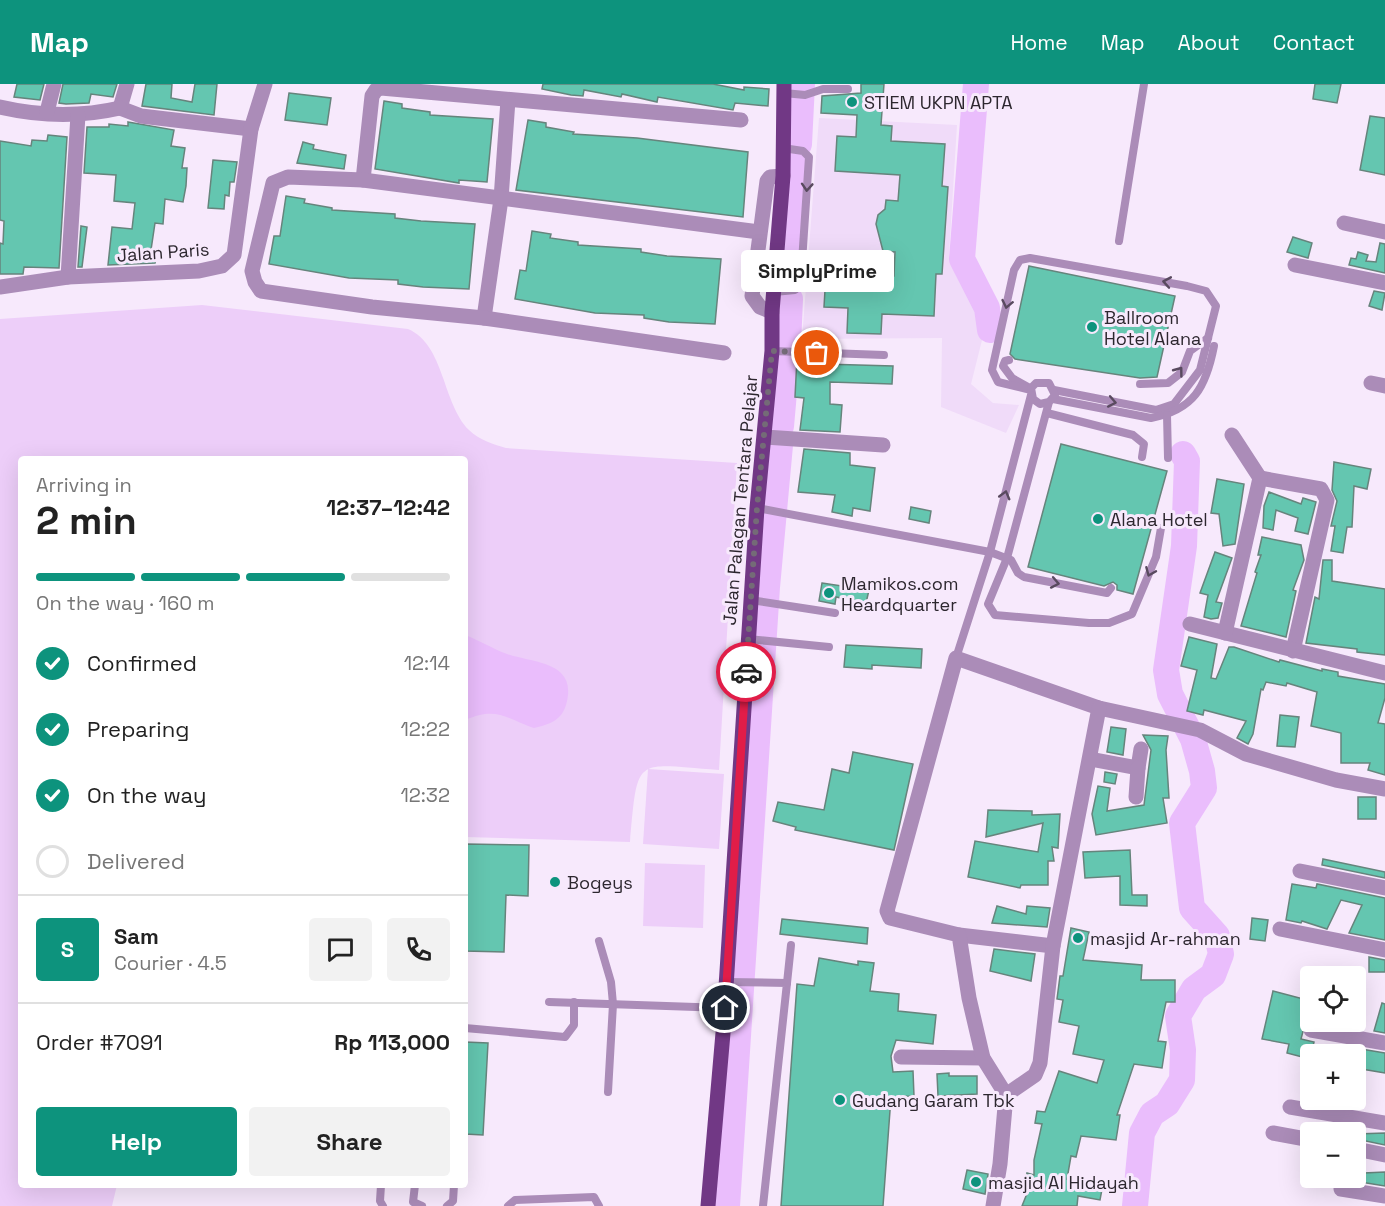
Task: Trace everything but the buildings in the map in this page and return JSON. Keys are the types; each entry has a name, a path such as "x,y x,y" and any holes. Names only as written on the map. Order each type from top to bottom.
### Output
{"main road":[{"name":"Jalan Palagan Tentara Pelajar","path":"708,1206 725,1008 731,982 751,640 756,600 772,351 772,312 788,91"}],"street":[{"path":"47,112 54,84"},
{"path":"120,108 127,84"},
{"name":"Jalan Paris","path":"0,287 68,277 199,271 222,266 234,255 251,129 265,84"},
{"path":"363,180 372,96 376,90 381,88 741,120"},
{"path":"484,318 501,199 508,100"},
{"path":"0,107 23,113 47,112 78,115 120,108 141,116 251,129"},
{"path":"68,277 78,115"},
{"path":"772,312 760,307 752,296 766,181 770,177 783,176"},
{"path":"724,353 484,318 372,307 261,291 252,271 273,183 288,177 363,180 759,232"},
{"path":"1344,223 1385,232"},
{"path":"1295,265 1385,283"},
{"path":"1225,633 1260,478 1232,435"},
{"path":"765,437 883,445"},
{"path":"1260,478 1321,489 1327,500 1293,651"},
{"path":"1190,624 1385,673"},
{"path":"1053,946 960,935 891,918 887,911 956,658 1099,708 1200,730 1246,754 1336,780 1385,789"},
{"path":"1006,1095 1035,1075 1040,1063 1053,946 1099,708"},
{"path":"1136,796 1141,749"},
{"path":"1089,759 1138,768"},
{"path":"1299,871 1385,888"},
{"path":"1280,929 1385,950"},
{"path":"960,935 969,998 983,1058 1006,1095 1000,1164 993,1206"},
{"path":"1322,1032 1385,1043"},
{"path":"901,1057 983,1058"},
{"path":"1290,1107 1385,1123"},
{"path":"1273,1133 1300,1138"},
{"path":"1366,1151 1385,1155"},
{"path":"1341,1189 1385,1196"}],"lane":[{"path":"1119,241 1144,84"},
{"path":"788,91 805,95 823,89 848,89"},
{"path":"774,292 795,290 800,286 809,157 802,151 783,148"},
{"path":"1031,391 998,382 992,370 1014,270 1020,260 1030,258 1206,291 1216,306 1200,370 1167,415 1151,418 1052,397"},
{"path":"1140,384 1168,383 1182,372 1190,351 1208,338"},
{"path":"1009,360 1005,361 1003,366 1007,372 1031,391 1041,404 1052,397 1156,410 1175,407 1202,390 1214,346"},
{"path":"772,351 884,355"},
{"path":"956,658 990,552 1031,391 1036,383 1045,381 1052,397 1007,558 988,604 995,615 1109,623 1132,614 1156,557 1161,528"},
{"path":"1047,413 1132,435 1144,444 1142,457"},
{"path":"1167,415 1168,458"},
{"path":"762,508 990,552 1007,558 1018,573 1024,577 1107,593 1111,588"},
{"path":"756,600 804,610 835,613"},
{"path":"751,640 829,647"},
{"path":"599,941 610,982 613,1004 608,1092"},
{"path":"763,1206 791,945"},
{"path":"731,982 787,983"},
{"path":"549,1002 725,1008"},
{"path":"468,1028 565,1037 574,1025 574,1002"},
{"path":"381,1188 380,1201 383,1206"},
{"path":"415,1188 412,1204 422,1206"},
{"path":"447,1206 453,1202 454,1188"},
{"path":"508,1206 515,1200 594,1197 599,1206"}],"shaded area":[{"path":"819,118 957,125 949,255 968,291 983,336 971,384 993,403 1019,405 1006,433 941,407 942,338 802,339"},
{"path":"202,305 408,329 420,337 429,348 460,419 469,430 491,443 506,448 737,463 719,770 670,766 656,767 646,771 639,779 635,793 630,842 468,837 468,456 18,456 18,1188 116,1188 112,1206 0,1206 0,319"},
{"path":"468,636 507,654 550,666 565,678 568,688 567,701 563,713 551,723 534,728 501,715 476,716 468,719"},
{"path":"648,769 724,774 719,849 643,844"},
{"path":"645,863 705,865 703,928 643,926"}],"waterway":[{"path":"799,144 802,84"},
{"path":"976,84 962,259 987,308 990,330"},
{"path":"791,284 798,159"},
{"path":"788,345 790,299"},
{"path":"781,426 787,358"},
{"path":"727,1206 767,587 780,445"},
{"path":"1135,1206 1142,1133 1152,1114 1167,1104 1182,1080 1183,1050 1178,1016 1194,989 1213,975 1221,954 1217,936 1192,908 1182,823 1204,788 1193,739 1170,694 1166,670 1184,546 1187,461 1183,454"}],"way so far":[{"path":"746,672 757,508 772,351 817,353"}],"place":[{"name":"STIEM UKPN APTA","path":"852,102"},
{"name":"Ballroom Hotel Alana","path":"1092,327"},
{"name":"SimplyPrime","path":"817,353"},
{"name":"Alana Hotel","path":"1098,519"},
{"name":"Mamikos.com Heardquarter","path":"829,593"},
{"name":"Bogeys","path":"555,882"},
{"name":"masjid Ar-rahman","path":"1078,938"},
{"name":"Gudang Garam Tbk","path":"840,1100"},
{"name":"masjid Al Hidayah","path":"976,1182"}],"route":[{"path":"725,1008 746,672"}]}
